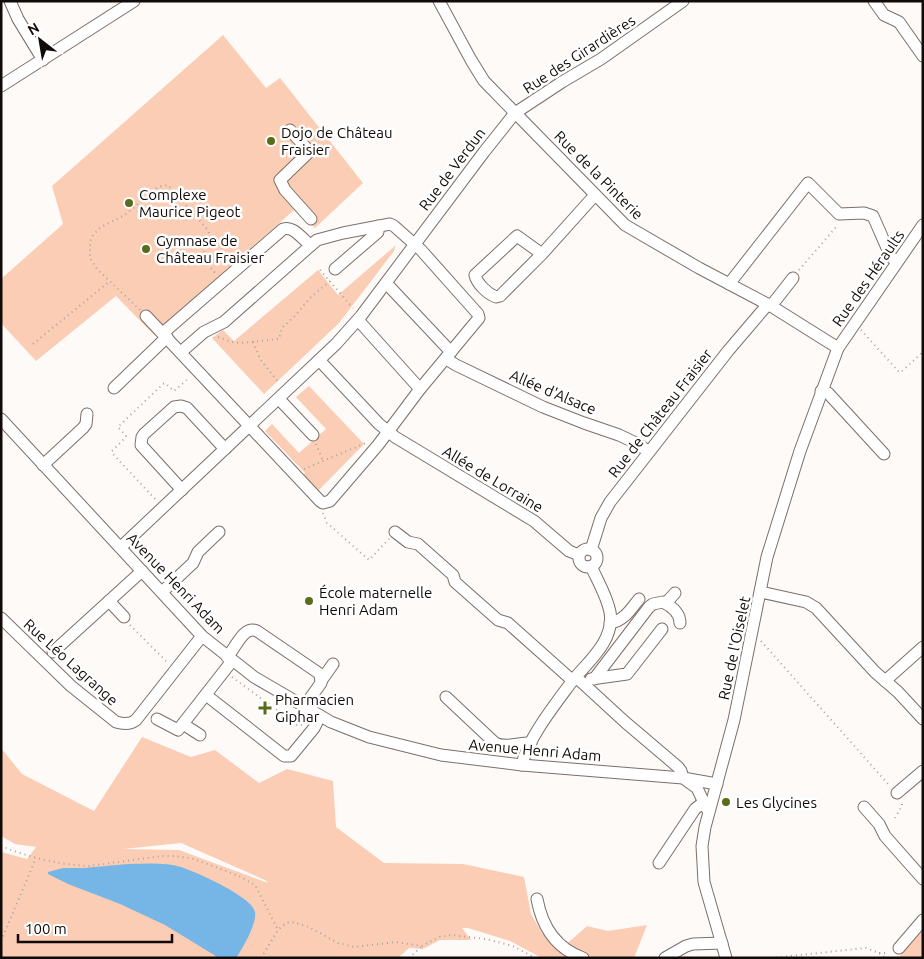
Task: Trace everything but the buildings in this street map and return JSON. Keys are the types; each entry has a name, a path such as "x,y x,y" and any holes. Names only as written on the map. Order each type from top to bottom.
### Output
{"street":[{"path":"10,1 18,19 43,60"},
{"path":"1,86 134,1"},
{"name":"Rue de la Pinterie","path":"439,1 477,71 620,220 635,232 842,347"},
{"name":"Rue des Girardières","path":"516,113 601,59 683,1"},
{"path":"874,1 884,15 899,22 923,56"},
{"name":"Rue de Verdun","path":"120,547 319,360 359,318 484,152 516,113"},
{"path":"114,388 165,335 222,282 283,229 290,228 307,215 285,190 280,180 308,153 308,150 290,130"},
{"path":"729,284 808,183 841,215 864,213 873,216 891,257 897,262"},
{"path":"542,254 517,236 475,276 476,279 492,296 500,296 542,254 595,195"},
{"path":"146,316 320,501 327,503 378,445 420,388 478,320 478,316 414,244 390,224 323,238 310,246 224,322 210,328 181,352"},
{"name":"Rue des Héraults","path":"842,347 855,323 923,225"},
{"path":"335,269 378,232 378,226"},
{"path":"290,228 310,246"},
{"name":"Rue de Château Fraisier","path":"591,550 601,518 610,502 728,351 792,278"},
{"path":"386,283 449,356"},
{"path":"359,318 420,388"},
{"name":"Rue de l'Oiselet","path":"726,958 711,908 703,872 702,846 707,807 729,757 741,703 767,557 795,482 821,391 842,347"},
{"name":"Allée d'Alsace","path":"449,356 456,365 543,407 584,424 619,435 633,441 649,452"},
{"path":"319,360 388,432"},
{"path":"821,391 828,393 884,454"},
{"path":"282,395 312,434"},
{"path":"182,490 141,445 144,434 174,407 181,406 187,408 225,449"},
{"path":"43,466 83,428 86,424 87,414"},
{"name":"Avenue Henri Adam","path":"1,420 202,636 254,677 304,708 348,730 417,750 449,756 522,765 683,778 717,784"},
{"name":"Allée de Lorraine","path":"388,432 447,470 528,517 545,528 569,551 579,555"},
{"path":"162,592 193,562 198,552 219,532"},
{"path":"395,532 408,542 418,544 453,575 455,582 498,620 508,622 576,677 611,710 678,767 683,778 697,788 707,807 695,809 659,863"},
{"path":"591,550 596,556 595,564 583,566 580,563 579,555 582,551 591,550"},
{"path":"522,765 525,753 547,717 600,648 608,633 610,612 591,566"},
{"path":"53,652 142,571"},
{"path":"761,592 806,602 816,608 923,719"},
{"path":"666,603 675,593"},
{"path":"610,623 618,622 623,618 639,599"},
{"path":"109,602 124,618"},
{"path":"594,679 649,607 658,602 666,603 680,616 680,623"},
{"name":"Rue Léo Lagrange","path":"1,618 71,686 116,722 129,724 136,720 202,636"},
{"path":"157,718 178,730 206,695 246,631 252,629 318,672 321,681"},
{"path":"576,677 589,680 626,674 662,629"},
{"path":"885,681 923,647"},
{"path":"304,708 333,664"},
{"path":"206,695 284,756 291,756 314,728 320,716"},
{"path":"446,697 500,746 531,743"},
{"path":"183,724 200,735"},
{"path":"899,792 923,771"},
{"path":"864,807 879,824 885,836 923,879"},
{"path":"537,899 540,913 551,936 563,947 583,958"},
{"path":"899,948 923,920"},
{"path":"665,958 693,944 722,943"}],"path":[{"path":"146,316 97,269 90,258 90,242 102,227 125,216 158,186 168,185 208,230 209,233 204,252 207,264 222,282"},
{"path":"792,278 838,226 841,215"},
{"path":"176,256 185,264 203,262 207,264"},
{"path":"320,270 359,318"},
{"path":"33,344 110,281"},
{"path":"210,328 217,336 240,344 279,340 282,328 310,298 330,281"},
{"path":"855,323 898,371 901,372 923,352"},
{"path":"253,342 260,359 282,395"},
{"path":"312,434 323,461"},
{"path":"296,476 301,470 365,443 378,445"},
{"path":"327,523 369,560 395,532"},
{"path":"124,618 162,658 176,669"},
{"path":"752,638 762,642 899,792 902,806 895,818"},
{"path":"1,846 36,857 77,866 162,856 194,859 239,876 255,885 278,930"},
{"path":"1,941 36,857"},
{"path":"261,958 278,930 286,923 292,922 310,927 331,940 346,946 396,942 422,946"},
{"path":"409,958 422,946 444,936 470,936 519,948 535,958"},
{"path":"771,958 866,948 886,958"}],"shaded area":[{"path":"223,35 266,88 280,78 363,183 315,228 294,210 153,334 116,296 36,361 1,323 1,279 63,224 52,186"},
{"path":"396,245 394,251 339,323 264,394 212,338 223,330 234,341 318,270 338,295"},
{"path":"309,386 364,444 316,493 302,477 305,473 265,431 272,424 299,453 326,429 296,397"},
{"path":"142,737 191,757 215,750 259,783 287,769 333,781 336,827 384,863 463,864 524,877 531,914 542,933 560,950 587,926 608,931 647,925 634,958 542,958 510,941 468,928 462,928 471,940 440,940 423,949 409,948 398,958 1,958 1,852 27,859 36,847 15,844 1,836 1,748 22,774 94,811","holes":["181,843 268,883 179,850 123,849"]},
{"path":"923,929 923,958 898,958"}],"water":[{"path":"128,864 175,865 199,874 245,899 252,906 255,917 249,935 237,957 219,958 165,925 48,874 48,872 63,868"}],"place":[{"name":"Dojo de Château Fraisier","path":"271,141"},
{"name":"Complexe Maurice Pigeot","path":"129,203"},
{"name":"Gymnase de Château Fraisier","path":"146,249"},
{"name":"École maternelle Henri Adam","path":"309,601"},
{"name":"Pharmacien Giphar","path":"265,708"},
{"name":"Les Glycines","path":"726,802"}]}
